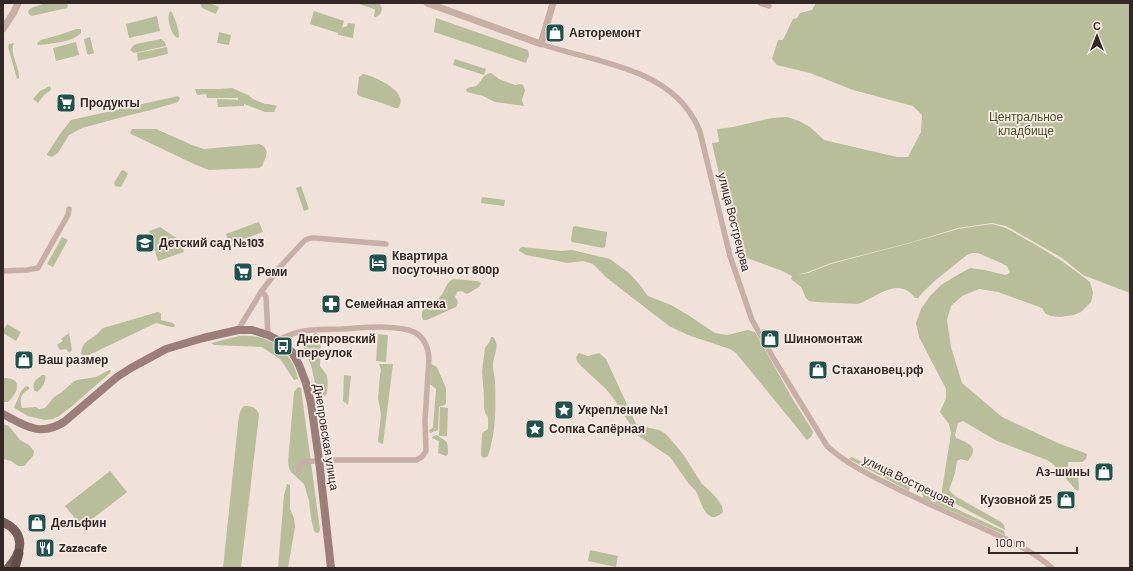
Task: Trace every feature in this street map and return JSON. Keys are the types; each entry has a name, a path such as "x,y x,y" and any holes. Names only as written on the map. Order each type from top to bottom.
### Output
{"highway":[{"path":"15,568 19,553"}],"main road":[{"name":"Днепровская улица","path":"3,414 26,426 34,428 49,429 57,427 117,377 166,349 238,330 252,330 268,335 284,344 292,352 306,382 311,403 319,460 331,568"},
{"path":"3,522 12,528 20,545 19,553 8,568"}],"street":[{"path":"3,29 18,3"},
{"name":"улица Вострецова","path":"427,3 541,44 642,75 665,87 682,101 699,126 730,256 752,320 775,361 827,446 833,452 871,476 915,498 1019,545 1052,568"},
{"path":"541,44 553,3"},
{"path":"760,3 769,6"},
{"path":"3,271 38,268 68,215 69,209"},
{"path":"238,330 261,292 305,240 323,239 386,244"},
{"path":"261,292 266,297 268,335"},
{"path":"278,340 297,332 390,328 416,333 425,342 428,351 429,358 425,421 426,451 422,457 416,460 319,460 302,462 298,471"}],"green space":[{"path":"46,3 67,3 68,6 67,8 36,15 31,16 29,14 28,11 31,8"},
{"path":"200,3 210,3 219,7 216,14 202,8"},
{"path":"356,3 379,3 382,11 375,17 374,9"},
{"name":"Центральное кладбище","path":"816,3 1130,3 1130,293 1083,275 1062,258 1036,243 1006,226 992,223 958,228 909,243 831,263 797,275 808,273 831,264 910,243 958,229 992,224 1006,228 1036,245 1062,261 1090,282 1093,293 1091,302 1081,312 1074,315 1060,317 1051,316 1046,314 1042,308 998,292 979,289 962,296 951,306 947,320 951,347 962,383 1002,417 1060,444 1087,454 1086,459 1082,462 1068,463 1068,472 1078,476 1078,491 1053,464 1047,460 997,441 963,421 958,423 955,435 956,438 971,446 973,448 973,452 968,461 961,459 957,461 955,473 949,490 955,496 1001,522 1004,525 1005,530 941,496 951,433 949,424 940,412 946,398 946,389 919,337 916,323 921,309 930,296 941,285 970,268 1005,275 1010,272 1007,266 978,253 972,253 967,255 937,279 918,298 915,298 908,291 901,288 894,288 879,293 858,304 809,301 801,287 791,279 792,276 739,255 733,237 712,143 719,142 717,129 772,118 787,117 810,127 824,140 897,157 908,157 921,132 922,115 913,106 853,90 810,73 777,65 772,59 778,40 783,40 793,19 797,18 800,13 812,10"},
{"path":"171,11 178,31 179,37 177,38 171,30 169,23 169,13"},
{"path":"314,11 344,21 342,28 347,26 348,23 355,24 353,38 338,35 338,33 310,24"},
{"path":"157,16 160,31 129,38 126,24"},
{"path":"436,18 528,50 529,55 526,63 434,32"},
{"path":"76,29 81,29 81,33 73,39 48,44 38,45 37,43 41,40"},
{"path":"219,32 231,35 229,45 217,43"},
{"path":"90,37 94,53 87,54 84,39"},
{"path":"161,39 165,42 166,46 134,53 130,50 136,44"},
{"path":"76,42 79,55 56,61 53,48"},
{"path":"14,43 13,51 19,74 19,78 17,79 8,47 9,44"},
{"path":"167,47 168,54 138,61 137,53"},
{"path":"455,59 486,69 484,75 453,65"},
{"path":"491,73 499,79 515,85 523,85 525,90 522,100 524,106 495,102 483,96 467,92 466,89 476,86 484,76"},
{"path":"363,74 382,81 396,91 400,96 401,102 398,108 359,96 357,94 359,77"},
{"path":"50,86 51,90 44,95 38,103 33,99 40,91"},
{"path":"232,88 265,104 277,106 274,112 265,112 244,104 244,106 218,107 217,99 238,100 238,98 207,98 206,94 197,95 195,89"},
{"path":"178,96 180,98 178,102 82,128 69,135 58,153 52,157 47,155 71,120"},
{"path":"132,129 156,129 204,149 259,144 265,148 266,156 262,166 259,168 209,170 131,134"},
{"path":"124,170 128,174 121,187 115,186 114,183 121,171"},
{"path":"301,186 309,209 304,211 296,188"},
{"path":"482,197 505,200 504,206 481,203"},
{"path":"259,222 263,232 229,244 226,234"},
{"path":"575,226 607,232 605,247 603,248 572,242 573,227"},
{"path":"160,227 181,241 184,252 158,261 149,231"},
{"path":"62,237 68,240 53,267 47,264"},
{"path":"522,247 561,251 572,250 610,259 629,273 648,296 671,305 715,333 727,335 748,330 755,332 792,398 811,428 813,432 811,437 807,440 736,353 730,349 688,335 669,326 607,278 593,264 583,261 567,263 526,255 519,251"},
{"path":"453,279 478,281 481,283 479,287 467,294 461,291 457,292 455,297 458,304 456,307 427,320 423,320 422,313 425,306 439,298 449,282"},
{"path":"158,312 161,313 161,320 173,323 175,326 171,327 156,323 89,355 81,354 82,347 103,328"},
{"path":"7,324 21,332 16,341 3,333"},
{"path":"69,333 72,350 69,353 66,349 60,350 57,345 63,341 61,339"},
{"path":"316,333 321,336 320,366 326,374 328,384 327,394 323,397 318,395 311,365 301,343 304,337"},
{"path":"378,334 388,335 386,362 376,361"},
{"path":"239,336 260,337 277,346 290,360 298,379 294,380 281,360 262,347 214,345 211,343"},
{"path":"491,337 495,340 497,347 493,362 495,382 495,419 491,447 488,456 484,458 481,454 482,433 488,429 488,417 484,408 482,371 485,348"},
{"path":"579,353 588,356 599,353 606,359 636,424 659,430 666,434 683,454 702,484 718,500 722,506 723,512 721,514 712,517 707,514 696,491 689,484 670,457 637,435 606,389 577,361 576,357"},
{"path":"379,364 393,364 383,444 378,442 381,414 378,398 381,370"},
{"path":"431,364 437,367 446,388 446,403 445,405 439,407 438,430 430,433 429,430 433,428 436,389 430,384"},
{"path":"111,370 110,373 71,407 53,419 45,420 28,416 14,408 21,391 26,386 29,387 29,389 21,397 22,408 45,408 54,397 73,382 96,377"},
{"path":"42,375 45,375 45,382 41,389 37,392 34,390 34,383"},
{"path":"344,375 351,376 348,405 343,401"},
{"path":"3,378 14,380 17,386 15,394 8,402 3,402"},
{"path":"298,387 301,388 320,530 318,533 314,531 309,501 304,484 291,472 288,461 294,392"},
{"path":"244,406 249,406 257,410 259,415 241,568 223,568 238,424 240,412"},
{"path":"440,407 448,408 447,436 439,436"},
{"path":"3,424 9,426 20,440 29,445 34,451 33,456 24,466 18,466 11,461 3,459"},
{"path":"437,435 445,440 448,445 448,454 446,456 438,453 439,441 432,438 433,436"},
{"path":"852,457 910,487 909,491 849,459"},
{"path":"110,471 127,492 82,527 65,506"},
{"path":"287,484 290,485 290,509 294,518 295,527 288,568 278,568 284,495"},
{"path":"922,493 1004,531 1005,535 923,498"},
{"path":"590,550 618,556 616,567 588,561"}],"place":[{"name":"Авторемонт","path":"555,33"},
{"name":"Продукты","path":"66,103"},
{"name":"Детский сад №103","path":"145,243"},
{"name":"Квартира посуточно от 800р","path":"378,263"},
{"name":"Реми","path":"243,272"},
{"name":"Семейная аптека","path":"331,304"},
{"name":"Шиномонтаж","path":"770,339"},
{"name":"Днепровский переулок","path":"283,346"},
{"name":"Ваш размер","path":"24,360"},
{"name":"Стахановец.рф","path":"818,370"},
{"name":"Укрепление №1","path":"564,410"},
{"name":"Сопка Сапёрная","path":"535,429"},
{"name":"Аз-шины","path":"1104,472"},
{"name":"Кузовной 25","path":"1066,500"},
{"name":"Дельфин","path":"37,523"},
{"name":"Zazacafe","path":"45,548"}]}
